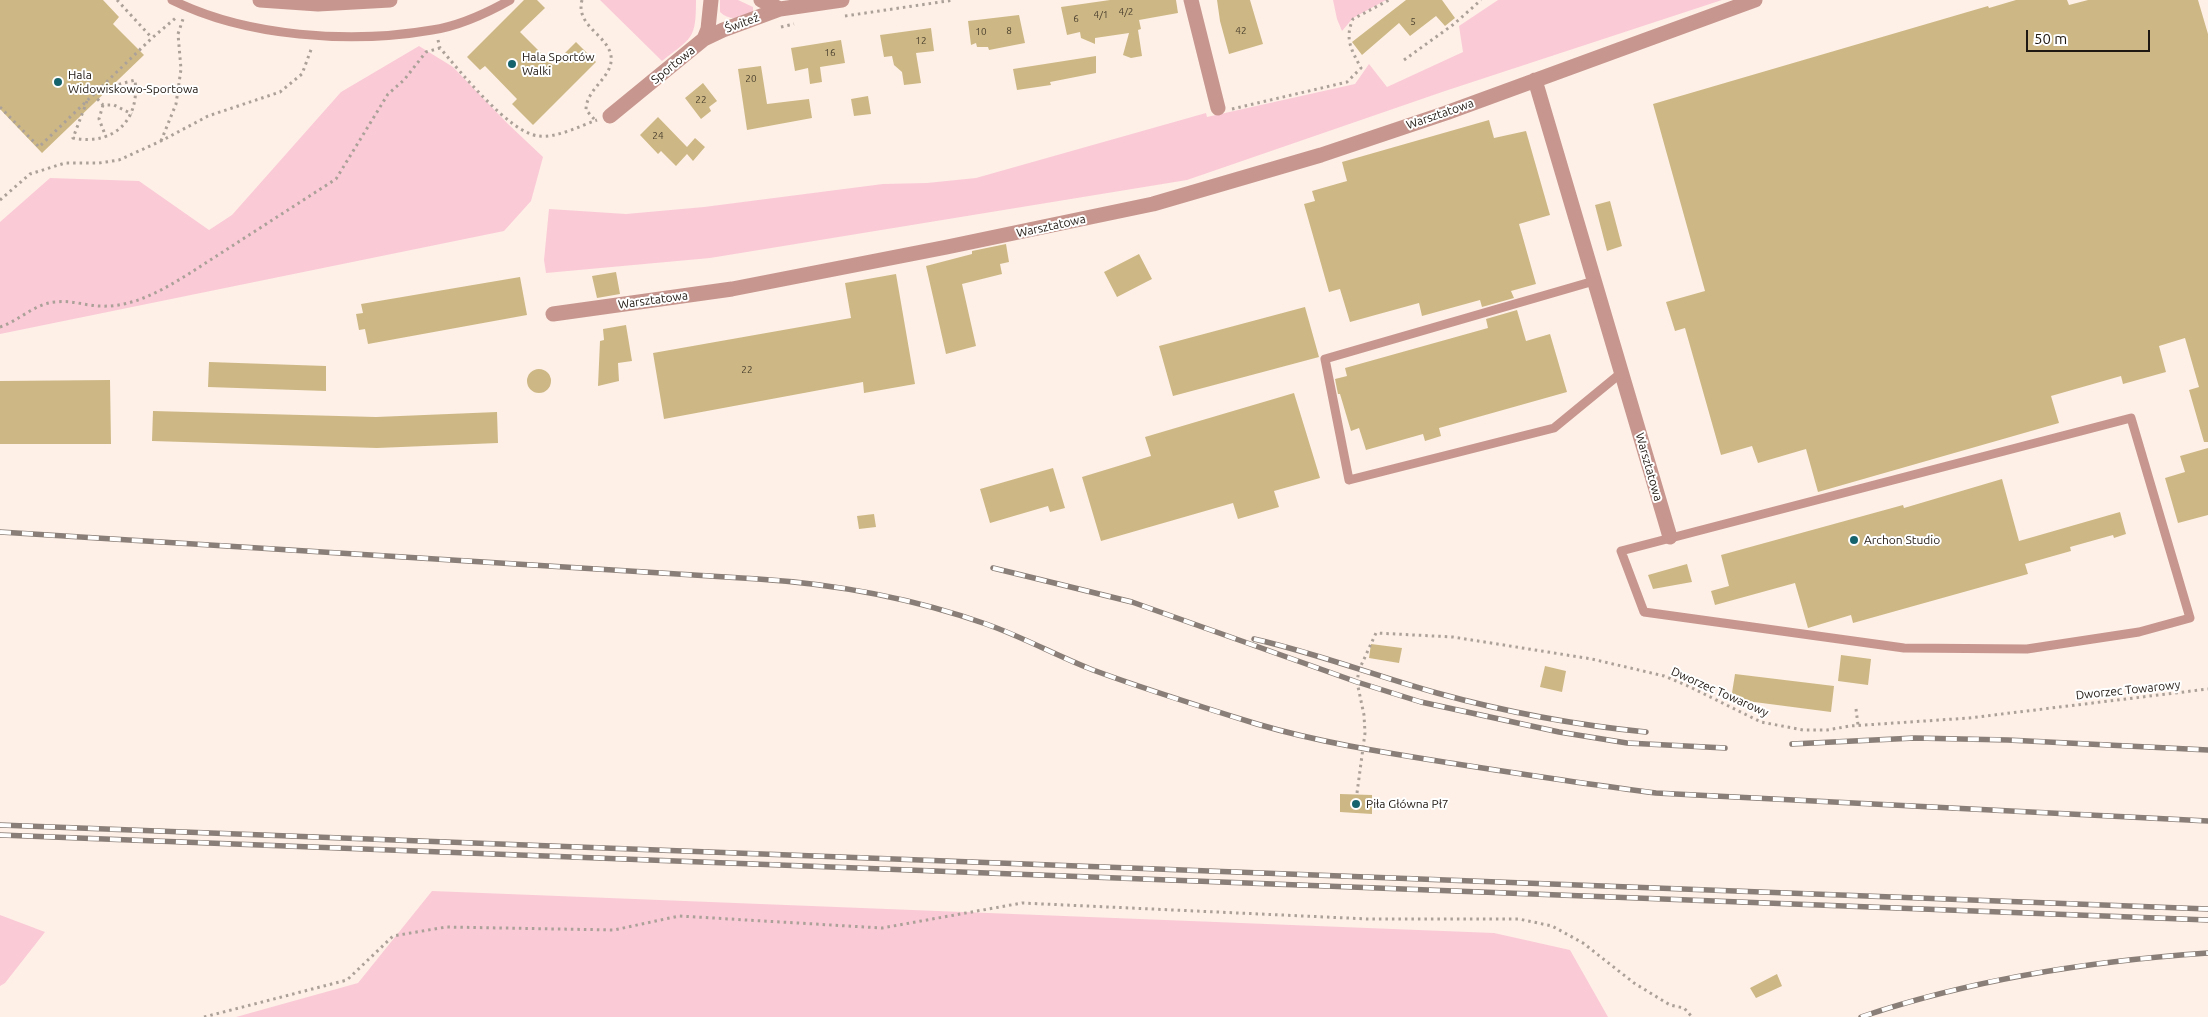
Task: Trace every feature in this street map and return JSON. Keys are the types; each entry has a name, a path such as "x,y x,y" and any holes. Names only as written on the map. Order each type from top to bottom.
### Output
{"street":[{"path":"260,0 318,4 390,0"},
{"name":"Sportowa","path":"603,118 704,40 708,29 711,0"},
{"name":"Świteź","path":"761,0 780,9"},
{"name":"Świteź","path":"704,40 722,30 780,9 842,0"},
{"path":"1191,0 1218,108"},
{"name":"Warsztatowa","path":"553,314 732,289 1153,204 1321,155 1446,113 1755,0"},
{"name":"Warsztatowa","path":"1535,80 1670,538"}],"lane":[{"path":"172,0 214,18 238,23 296,33 372,36 434,30 474,17 510,0"},
{"path":"187,8 194,0"},
{"path":"1594,281 1324,358 1349,480 1554,428 1621,372"},
{"path":"2131,418 2190,618 2139,632 2027,649 1914,648 1644,612 1621,551 1670,538 2131,418"}],"path":[{"path":"117,0 152,38"},
{"path":"582,0 583,18 592,32 606,44 611,54 611,62 607,72 592,90 586,103 586,110 603,118"},
{"path":"840,17 954,0"},
{"path":"1218,108 1220,112 1347,82 1361,68 1349,44 1348,35 1353,19 1389,0"},
{"path":"1404,60 1454,24 1481,0"},
{"path":"0,107 38,147 152,38 187,8"},
{"path":"161,141 176,104 181,69 178,34 187,8"},
{"path":"776,28 802,23"},
{"path":"434,30 440,48 481,94 521,130 538,136 566,132 603,118"},
{"path":"0,200 30,174 65,163 99,163 119,160 161,141 208,116 280,92 302,74 315,34"},
{"path":"0,327 42,305 56,302 95,306 126,305 166,288 336,179 388,94 404,80 426,52 440,48"},
{"path":"87,100 73,138 95,140 116,132 132,114 136,103 135,80 97,90"},
{"path":"93,94 103,105 114,105 132,114"},
{"path":"103,105 99,119 106,137"},
{"name":"Dworzec Towarowy","path":"1357,794 1365,733 1364,715 1357,682 1359,670 1376,633 1470,639 1592,659 1657,674 1688,686 1761,722 1803,730 1827,730 1858,725 1969,718 2208,689"},
{"path":"1856,709 1858,725"},
{"path":"204,1017 347,980 393,936 446,927 614,930 679,916 882,928 1022,904 1368,919 1519,919 1552,926 1583,944 1634,983 1670,1005 1684,1008 1691,1017"}],"shaded area":[{"path":"600,0 696,0 693,31 686,42 662,61"},
{"path":"720,0 738,0 753,7 753,11 741,17 728,17 720,12"},
{"path":"1333,0 1386,0 1353,18 1342,31"},
{"path":"1498,0 1722,0 1445,91 1187,180 710,258 546,273 544,260 549,209 626,214 704,207 883,184 927,183 976,178 1206,113 1207,117 1355,84 1369,64 1387,87 1463,52 1459,26"},
{"path":"419,46 453,67 543,157 531,201 504,231 0,334 0,222 50,178 139,181 209,230 232,215 341,92"},
{"path":"432,891 1494,933 1570,950 1608,1017 236,1017 358,983"},
{"path":"0,915 45,932 5,983 0,986"}],"building":[{"name":"Hala Widowiskowo-Sportowa","path":"0,0 103,0 119,17 113,24 144,55 42,153 0,109"},
{"name":"Hala Sportów Walki","path":"524,0 537,0 545,8 520,32 553,65 576,42 596,62 533,125 512,104 517,99 485,66 480,70 467,57"},
{"path":"1110,0 1176,0 1178,13 1139,20 1141,29 1138,30 1142,56 1131,58 1123,55 1129,33 1095,38 1095,44 1081,38 1080,32 1067,35 1061,7"},
{"path":"1217,0 1250,0 1263,44 1229,54 1220,21"},
{"path":"1406,0 1442,0 1455,18 1445,26 1436,16 1410,36 1399,23 1362,55 1352,42"},
{"path":"2016,0 2067,0 2069,5 2088,0 2198,0 2208,34 2208,442 2204,442 2189,390 2199,387 2185,338 2159,346 2166,372 2123,384 2121,376 2051,396 2059,423 1818,492 1806,449 1758,463 1752,446 1721,455 1685,328 1675,331 1666,302 1705,291 1653,104 1988,6 1989,8"},
{"path":"1019,15 1025,43 989,50 988,47 977,47 976,43 971,45 968,21"},
{"path":"931,28 934,51 916,53 921,83 904,85 902,72 894,65 892,56 884,57 880,35"},
{"path":"841,40 845,63 820,67 822,82 810,84 808,68 795,71 791,48"},
{"path":"1096,56 1096,73 1050,82 1051,85 1017,90 1013,69"},
{"path":"761,66 767,104 809,99 812,118 747,130 738,69"},
{"path":"703,83 717,101 709,107 711,111 701,119 685,98"},
{"path":"868,96 871,114 854,116 851,99"},
{"path":"658,117 687,147 695,138 705,147 693,161 687,154 676,166 661,151 658,154 640,135"},
{"path":"1489,120 1494,138 1526,131 1550,215 1519,224 1536,284 1511,291 1514,298 1482,307 1480,300 1422,316 1419,303 1350,322 1340,289 1329,292 1304,204 1315,201 1312,191 1347,181 1342,162"},
{"path":"1610,201 1622,246 1607,251 1595,205"},
{"path":"1006,244 1009,262 1000,264 1002,274 962,284 976,346 946,354 926,266 972,254 972,251"},
{"path":"1139,254 1152,279 1117,297 1104,272"},
{"path":"616,272 620,294 597,298 592,276"},
{"path":"896,274 915,384 864,393 863,382 664,419 653,353 851,318 845,283"},
{"path":"520,277 527,315 368,344 365,329 359,330 356,314 363,313 361,304"},
{"path":"1305,307 1319,357 1173,396 1159,346"},
{"path":"1517,310 1526,341 1550,334 1567,392 1439,428 1441,436 1425,441 1423,434 1366,450 1359,428 1351,431 1340,394 1338,394 1335,379 1347,376 1345,368 1488,328 1486,319"},
{"path":"626,325 632,361 618,363 619,381 598,386 600,341 604,340 603,329"},
{"path":"209,362 326,366 326,391 208,387"},
{"path":"539,369 547,373 551,381 547,389 539,393 531,389 527,381 531,373"},
{"path":"110,380 111,444 0,444 0,381"},
{"path":"1294,393 1320,478 1274,491 1279,507 1238,519 1233,503 1101,541 1082,477 1151,456 1145,437"},
{"path":"153,411 376,417 497,412 498,443 377,448 152,441"},
{"path":"2208,448 2208,515 2178,523 2165,478 2185,472 2180,456"},
{"path":"1053,468 1065,508 1050,512 1048,506 990,523 980,489"},
{"path":"2002,479 2019,541 2120,512 2126,534 2114,538 2113,535 2070,547 2071,551 2025,564 2028,574 1853,623 1851,615 1808,628 1795,583 1715,605 1711,591 1729,586 1721,555 1903,505 1904,508"},
{"path":"874,514 876,527 859,529 857,516"},
{"path":"1687,564 1692,582 1653,589 1648,575"},
{"path":"1371,644 1402,648 1399,663 1369,658"},
{"path":"1841,655 1871,659 1868,685 1838,681"},
{"path":"1545,666 1566,671 1562,692 1540,687"},
{"path":"1735,674 1834,686 1831,712 1731,699"},
{"name":"Piła Główna Pł7","path":"1340,794 1372,795 1372,814 1340,812"},
{"path":"1777,974 1782,986 1756,998 1750,988"}],"railway":[{"path":"0,532 816,584 902,600 958,615 1000,629 1093,670 1195,705 1257,724 1350,746 1656,793 2208,821"},
{"path":"993,568 1132,602 1357,682 1421,702 1559,732 1627,743 1725,748"},
{"path":"1254,639 1300,651 1437,693 1489,706 1567,722 1646,732"},
{"path":"1792,744 1915,738 2008,740 2208,750"},
{"path":"0,825 2208,909"},
{"path":"0,835 2208,920"},
{"path":"1861,1017 1946,992 2032,974 2120,961 2208,953"}],"place":[{"name":"Hala Sportów Walki","path":"512,64"},
{"name":"Hala Widowiskowo-Sportowa","path":"58,82"},
{"name":"Archon Studio","path":"1854,540"},
{"name":"Piła Główna Pł7","path":"1356,804"}]}
